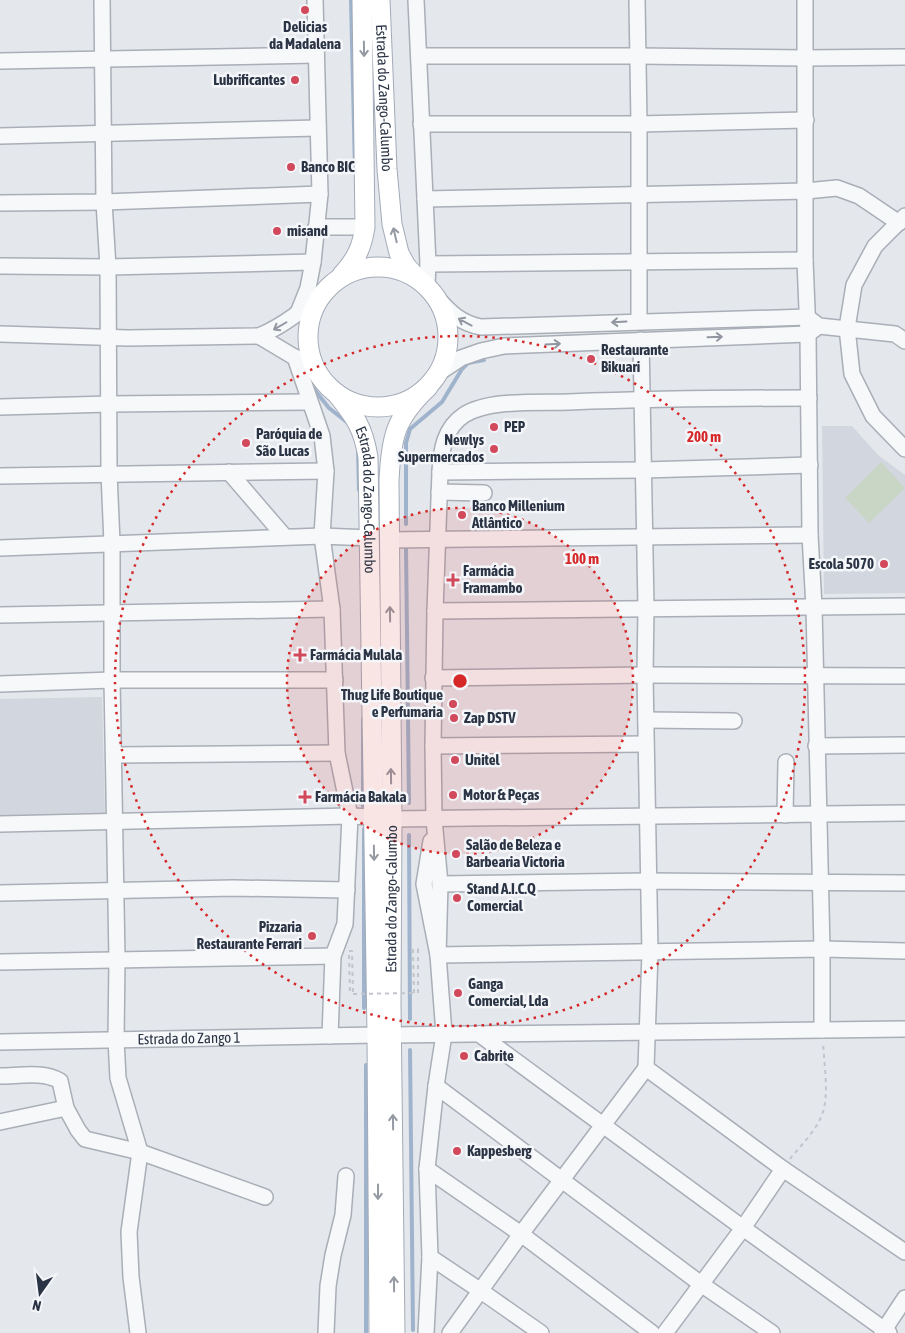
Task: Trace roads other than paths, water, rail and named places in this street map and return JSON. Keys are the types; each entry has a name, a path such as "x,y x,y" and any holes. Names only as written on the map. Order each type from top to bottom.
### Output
{"main road":[{"name":"Estrada do Zango-Calumbo","path":"340,278 358,255 363,242 365,227 362,0"},
{"name":"Estrada do Zango-Calumbo","path":"380,0 392,224 399,253 406,266 427,281"},
{"path":"378,266 398,269 427,281 445,315 449,333 448,353 440,372 428,387 413,398 398,405 366,406 337,394 320,377 312,360 308,342 309,323 315,306 325,290 340,278 358,269 378,266"},
{"name":"Estrada do Zango-Calumbo","path":"382,818 389,481 392,441 403,414 428,387"},
{"name":"Estrada do Zango-Calumbo","path":"337,394 362,428 368,457 382,818 384,1035 394,1333"},
{"name":"Estrada do Zango-Calumbo","path":"379,1333 384,1035"}],"street":[{"path":"102,0 104,202 108,267 109,473 112,543 112,680 117,959 116,1040 118,1078 140,1152 129,1232 131,1277 138,1333"},
{"path":"297,315 308,288 313,262 320,194 315,0"},
{"path":"416,0 427,281 639,261 805,260"},
{"path":"637,0 639,321"},
{"path":"805,0 805,260 811,326 809,398 810,535 814,607 822,949 822,1030"},
{"path":"0,61 316,55"},
{"path":"419,56 905,57"},
{"path":"421,124 639,124 806,120"},
{"path":"0,136 318,128"},
{"path":"425,198 806,191 837,188 859,196 902,219 875,246 854,285 846,328 852,374 873,416 905,449"},
{"path":"0,203 104,202 320,194"},
{"path":"316,227 365,227"},
{"path":"0,266 108,267 313,262"},
{"name":"Estrada do Zango-Calumbo","path":"427,281 452,314 468,325 501,328 639,321 811,326"},
{"path":"0,334 109,338 259,336 278,328 297,315 325,290"},
{"path":"440,372 461,358 504,346 641,340 811,326 895,334 905,341"},
{"path":"259,336 295,356 311,367 320,377"},
{"path":"450,1333 482,1291 521,1234 646,1068 650,953 641,340"},
{"path":"295,356 322,436 326,471 322,536 332,609 336,680 337,753 350,816 345,924 333,956 330,1036"},
{"path":"426,1333 430,1257 427,1169 444,1034 438,955 440,884 434,820 433,678 440,472 441,454 446,438 453,425 464,415 491,405 642,399 809,398"},
{"path":"0,407 309,402"},
{"path":"440,472 644,470 810,465"},
{"path":"0,476 326,471"},
{"path":"229,472 285,537"},
{"path":"439,492 484,493"},
{"path":"389,540 810,535"},
{"path":"0,548 322,536 370,538"},
{"path":"435,611 905,606"},
{"path":"0,615 332,609"},
{"path":"433,678 645,675 905,676"},
{"path":"0,684 112,680 336,680"},
{"path":"646,720 734,720"},
{"path":"433,746 646,744"},
{"path":"816,746 905,745"},
{"path":"114,755 337,753"},
{"path":"785,815 786,762"},
{"path":"0,824 350,816 434,820 905,814"},
{"path":"434,820 424,884 438,955"},
{"path":"440,884 648,881 905,882"},
{"path":"0,893 233,888 348,890"},
{"path":"438,955 822,949 905,951"},
{"path":"0,962 333,956"},
{"name":"Estrada do Zango 1","path":"0,1042 444,1034 905,1029"},
{"path":"479,1034 885,1332 905,1298"},
{"path":"646,1068 783,1169 905,1252"},
{"path":"0,1076 43,1076 60,1081 66,1108 85,1139 140,1152 265,1197"},
{"path":"436,1086 701,1284 772,1333"},
{"path":"0,1122 66,1108"},
{"path":"427,1169 521,1234 652,1333"},
{"path":"665,1333 743,1228 783,1169"},
{"path":"326,1333 328,1286 332,1255 343,1215 346,1176"},
{"path":"430,1257 541,1333"}],"water":[{"path":"349,0 354,0 357,170 353,170"}],"waterway":[{"path":"406,524 406,443 410,429 442,402 462,369 468,363 484,360"},
{"path":"313,388 329,408 348,423"},
{"path":"358,449 359,490"},
{"path":"406,548 409,803"},
{"path":"363,719 363,806"},
{"path":"364,829 364,1008"},
{"path":"409,835 410,1019"},
{"path":"410,1050 413,1330"},
{"path":"366,1065 366,1333"}],"place":[{"name":"Delicias da Madalena","path":"305,10"},
{"name":"Lubrificantes","path":"295,80"},
{"name":"Banco BIC","path":"291,167"},
{"name":"misand","path":"277,231"},
{"name":"Restaurante Bikuari","path":"591,359"},
{"name":"PEP","path":"494,427"},
{"name":"Paróquia de São Lucas","path":"246,443"},
{"name":"Newlys Supermercados","path":"494,449"},
{"name":"Banco Millenium Atlântico","path":"462,515"},
{"name":"Escola 5070","path":"884,564"},
{"name":"Farmácia Framambo","path":"453,580"},
{"name":"Farmácia Mulala","path":"300,655"},
{"name":"Thug Life Boutique e Perfumaria","path":"453,704"},
{"name":"Zap DSTV","path":"454,718"},
{"name":"Unitel","path":"455,760"},
{"name":"Motor & Peças","path":"453,795"},
{"name":"Farmácia Bakala","path":"305,797"},
{"name":"Salão de Beleza e Barbearia Victoria","path":"456,854"},
{"name":"Stand A.I.C.Q Comercial","path":"457,898"},
{"name":"Pizzaria Restaurante Ferrari","path":"312,936"},
{"name":"Ganga Comercial, Lda","path":"458,993"},
{"name":"Cabrite","path":"464,1056"},
{"name":"Kappesberg","path":"457,1151"}]}
